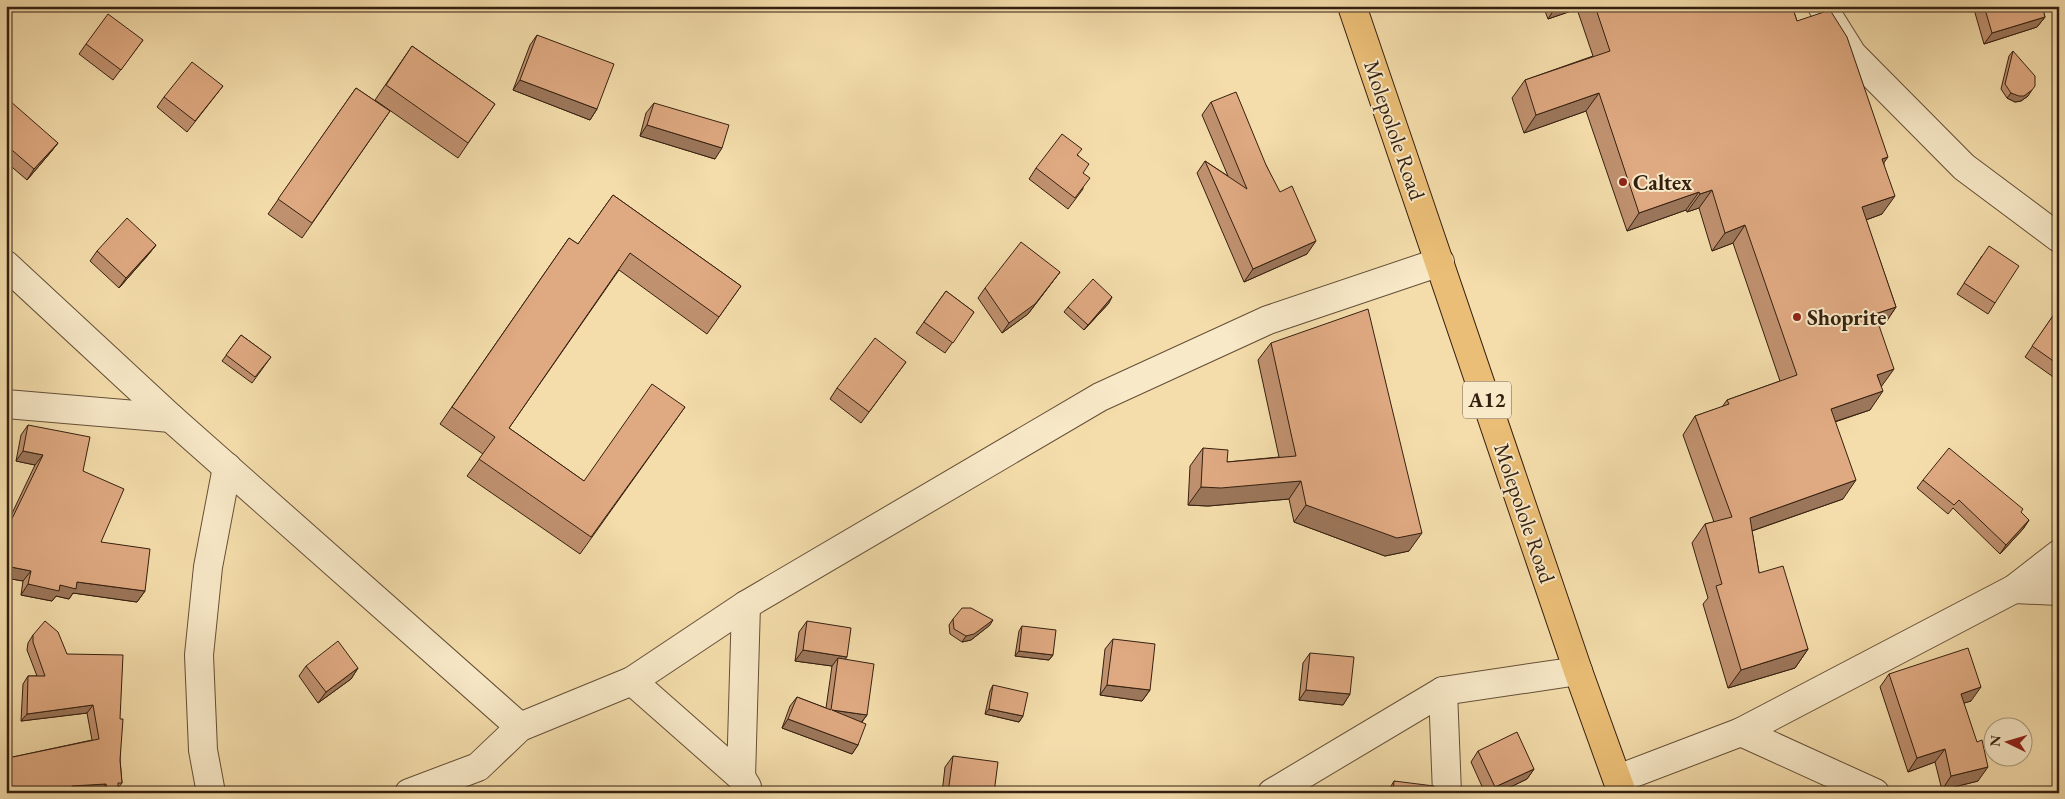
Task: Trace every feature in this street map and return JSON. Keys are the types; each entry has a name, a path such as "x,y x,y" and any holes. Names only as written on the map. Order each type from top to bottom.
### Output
{"main road":[{"name":"Molepolole Road","path":"1352,6 1578,670 1620,786"}],"street":[{"path":"1822,6 1852,54 1964,167 2059,238"},
{"path":"409,793 478,766 520,727 632,682 746,605 1100,397 1268,320 1440,262"},
{"path":"6,265 171,418 520,727"},
{"path":"6,404 171,418"},
{"path":"211,793 203,750 199,656 208,567 227,467"},
{"path":"1620,786 1741,732 2014,589 2059,554"},
{"path":"2014,589 2059,591"},
{"path":"746,605 746,785"},
{"path":"1272,793 1443,691 1578,670"},
{"path":"632,682 746,785"},
{"path":"1443,691 1447,793"},
{"path":"1741,732 1875,793"}],"building":[{"path":"1595,6 1792,6 1797,21 1830,10 1847,37 1888,157 1882,159 1895,196 1862,207 1896,307 1875,314 1894,369 1877,375 1883,391 1831,409 1856,480 1750,518 1759,573 1783,566 1808,649 1741,670 1716,586 1722,584 1705,524 1732,517 1695,416 1729,404 1727,400 1797,375 1745,225 1725,233 1712,190 1700,194 1699,192 1639,213 1599,93 1536,115 1525,80 1610,51"},
{"path":"1984,6 2042,6 2045,17 1992,33"},
{"path":"108,14 143,40 121,70 86,44"},
{"path":"537,35 614,64 597,109 520,80"},
{"path":"412,46 495,104 468,143 386,85"},
{"path":"2013,51 2035,76 2035,86 2024,96 2011,93 2005,84"},
{"path":"192,62 223,86 195,121 164,97"},
{"path":"356,88 390,111 312,223 278,199"},
{"path":"1236,92 1266,165 1280,192 1292,186 1316,241 1253,269 1205,161 1247,189 1211,102"},
{"path":"10,101 58,143 34,169 6,145 6,106"},
{"path":"654,103 729,125 722,148 647,125"},
{"path":"1062,134 1082,149 1077,155 1089,164 1083,173 1090,178 1075,198 1036,168"},
{"path":"613,195 741,286 719,317 630,253 509,428 584,481 652,384 685,407 591,537 479,459 495,437 452,407 569,238 578,244"},
{"path":"127,218 156,245 126,278 97,251"},
{"path":"1021,242 1060,272 1035,304 1009,323 985,288"},
{"path":"1989,246 2019,266 1995,303 1964,283"},
{"path":"1093,279 1112,297 1088,325 1068,307"},
{"path":"946,291 974,312 953,343 924,322"},
{"path":"2059,307 2059,365 2032,346"},
{"path":"1368,309 1422,533 1397,538 1306,505 1301,481 1221,488 1201,487 1203,448 1228,450 1227,462 1296,456 1271,343"},
{"path":"241,335 271,357 255,377 226,355"},
{"path":"875,338 906,362 869,412 837,388"},
{"path":"28,425 90,437 83,471 124,489 101,542 150,549 145,591 77,582 76,589 60,585 59,591 28,584 31,571 6,566 6,531 43,455 23,451"},
{"path":"1949,448 2023,509 2021,512 2029,520 2006,545 1959,500 1954,505 1923,480"},
{"path":"962,608 971,608 993,620 974,634 966,636 954,629 953,619"},
{"path":"45,621 58,632 67,654 123,655 120,719 123,719 120,760 122,783 118,783 118,793 108,793 106,784 72,786 72,793 9,793 8,758 99,739 93,705 27,714 28,676 45,676 33,642 33,635"},
{"path":"807,621 851,628 847,657 803,650"},
{"path":"1022,626 1056,630 1053,655 1019,651"},
{"path":"1113,639 1155,644 1150,690 1107,685"},
{"path":"338,641 358,668 326,692 306,666"},
{"path":"1968,648 1981,687 1961,694 1977,742 1982,740 1982,766 1988,767 1951,776 1945,749 1917,758 1889,674"},
{"path":"1310,653 1354,657 1350,694 1306,690"},
{"path":"838,658 874,664 867,715 832,710 866,724 858,745 788,719 797,697 831,710"},
{"path":"993,685 1028,693 1023,716 989,709"},
{"path":"1517,732 1534,769 1495,787 1478,751"},
{"path":"953,756 998,762 994,793 948,793"},
{"path":"1394,781 1434,786 1434,793 1393,793"},
{"path":"1871,790 1875,793 1765,793 1765,791"}],"place":[{"name":"Caltex","path":"1623,182"},
{"name":"Shoprite","path":"1797,317"}]}
